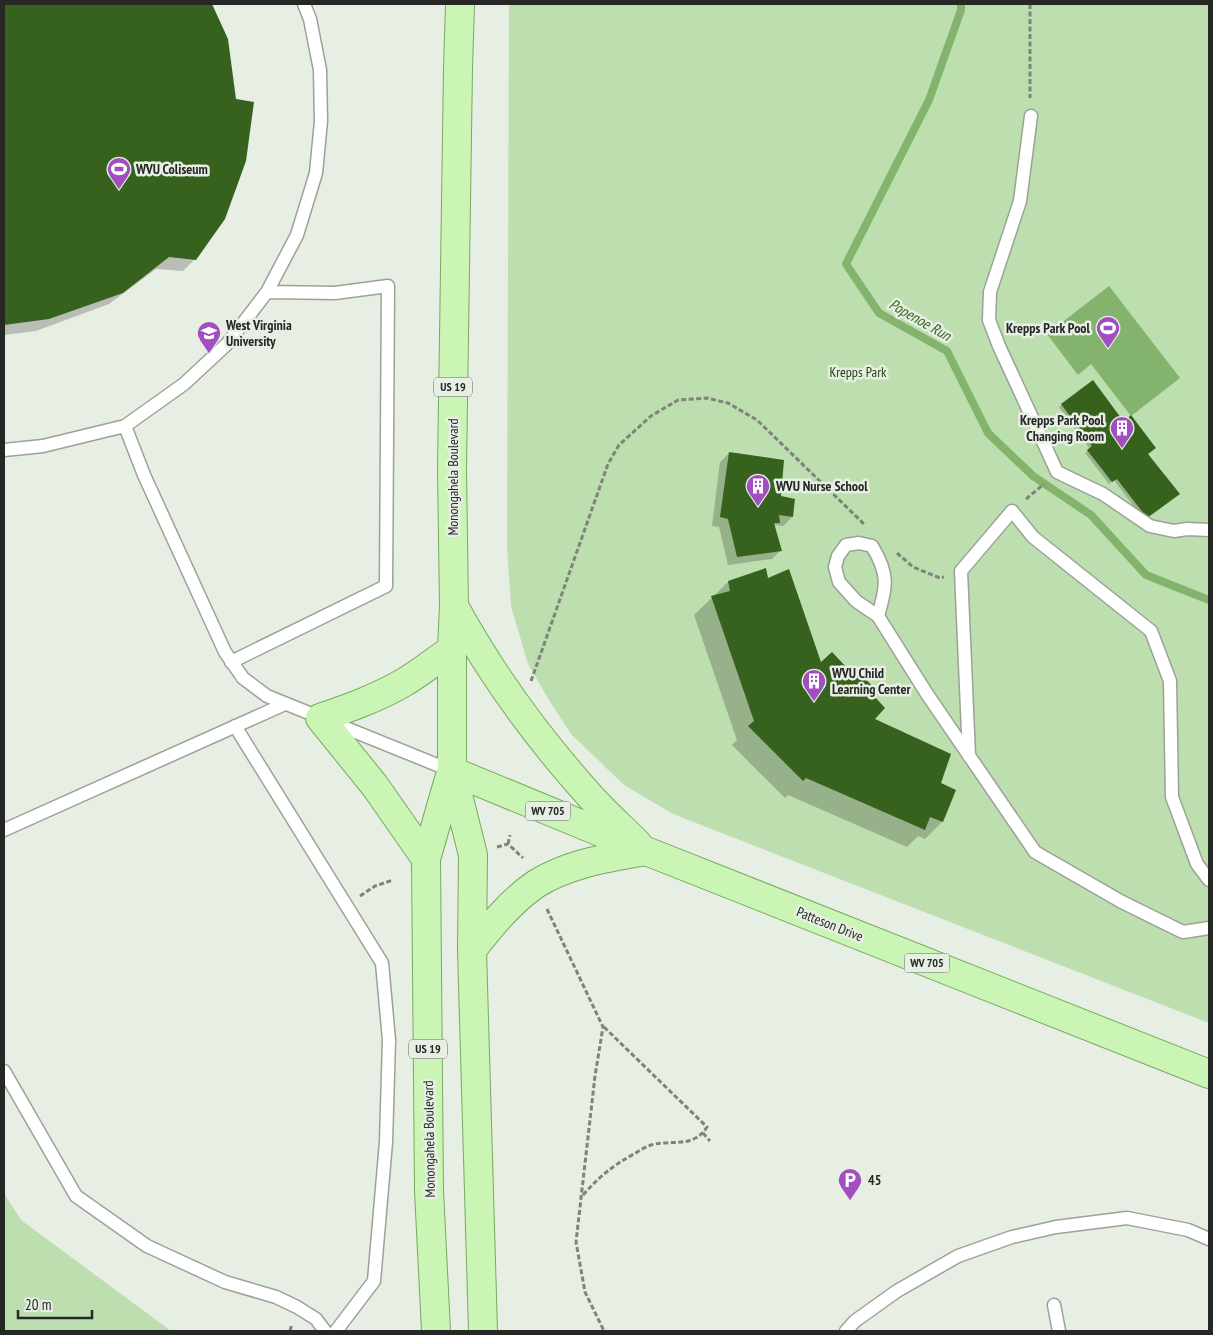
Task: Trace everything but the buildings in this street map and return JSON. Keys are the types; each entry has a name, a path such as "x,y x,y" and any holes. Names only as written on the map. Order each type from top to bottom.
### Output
{"main road":[{"name":"Monongahela Boulevard","path":"460,4 452,470 454,606 452,771 473,855 472,950 483,1331"},
{"path":"454,606 476,648 520,711 590,795 646,852"},
{"path":"426,859 375,786 320,718 353,707 384,693 404,682 452,648"},
{"name":"Monongahela Boulevard","path":"436,1331 429,1191 426,859 452,771"},
{"name":"Patteson Drive","path":"452,771 646,852 1209,1074"},
{"path":"472,950 498,918 536,885 553,875 582,864 646,852"}],"lane":[{"path":"4,450 43,446 125,426 184,384 227,344 267,292 296,235 316,173 321,120 320,70 310,19 304,4"},
{"path":"1031,116 1020,201 990,292 989,320 999,346 1057,472 1103,494 1150,526 1174,531 1186,529 1209,530"},
{"path":"232,662 386,586 388,286 335,293 267,292"},
{"path":"125,426 144,475 225,652 243,678 267,696 452,771"},
{"path":"969,756 961,572 1012,511 1034,537 1152,631 1170,681 1172,797 1197,864 1209,880"},
{"path":"878,616 884,596 886,579 879,558 872,546 859,543 846,545 838,556 835,567 839,582 856,601 878,616 927,694 1035,852 1122,902 1184,932 1209,928"},
{"path":"4,830 285,704"},
{"path":"235,726 382,963 389,1040 386,1142 374,1281 336,1331"},
{"path":"4,1070 76,1196 147,1246 225,1282 276,1297 297,1307 316,1319 325,1331"},
{"path":"846,1331 896,1291 958,1256 1012,1237 1056,1227 1127,1218 1188,1230 1209,1239"},
{"path":"1054,1305 1059,1331"}],"path":[{"path":"1030,4 1031,116"},
{"path":"530,684 608,464 619,445 651,416 678,400 706,398 728,403 757,420 866,526"},
{"path":"1012,511 1057,472"},
{"path":"893,549 913,567 940,578 961,572"},
{"path":"508,844 510,835"},
{"path":"493,848 508,844"},
{"path":"508,844 523,858"},
{"path":"346,906 375,886 393,880"},
{"path":"546,907 603,1027 707,1127 698,1138 690,1141 650,1145 612,1166 582,1196"},
{"path":"603,1027 594,1076 576,1242 585,1292 604,1331"},
{"path":"703,1133 710,1141"}],"green space":[{"name":"Krepps Park","path":"509,4 1209,4 1209,1023 673,814 624,785 571,734 528,664 511,606 507,547"},
{"path":"4,1193 21,1220 171,1331 4,1331"}],"shaded area":[{"name":"Krepps Park Pool","path":"1109,286 1180,378 1131,416 1091,364 1078,375 1047,334"}],"waterway":[{"name":"Popenoe Run","path":"961,4 961,10 929,100 846,264 879,313 947,351 988,433 1033,476 1091,515 1146,575 1209,600"}],"place":[{"name":"WVU Coliseum","path":"119,190"},
{"name":"Krepps Park Pool","path":"1108,349"},
{"name":"West Virginia University","path":"209,354"},
{"name":"Krepps Park Pool Changing Room","path":"1122,449"},
{"name":"WVU Nurse School","path":"758,507"},
{"name":"WVU Child Learning Center","path":"814,702"},
{"name":"45","path":"850,1201"}]}
